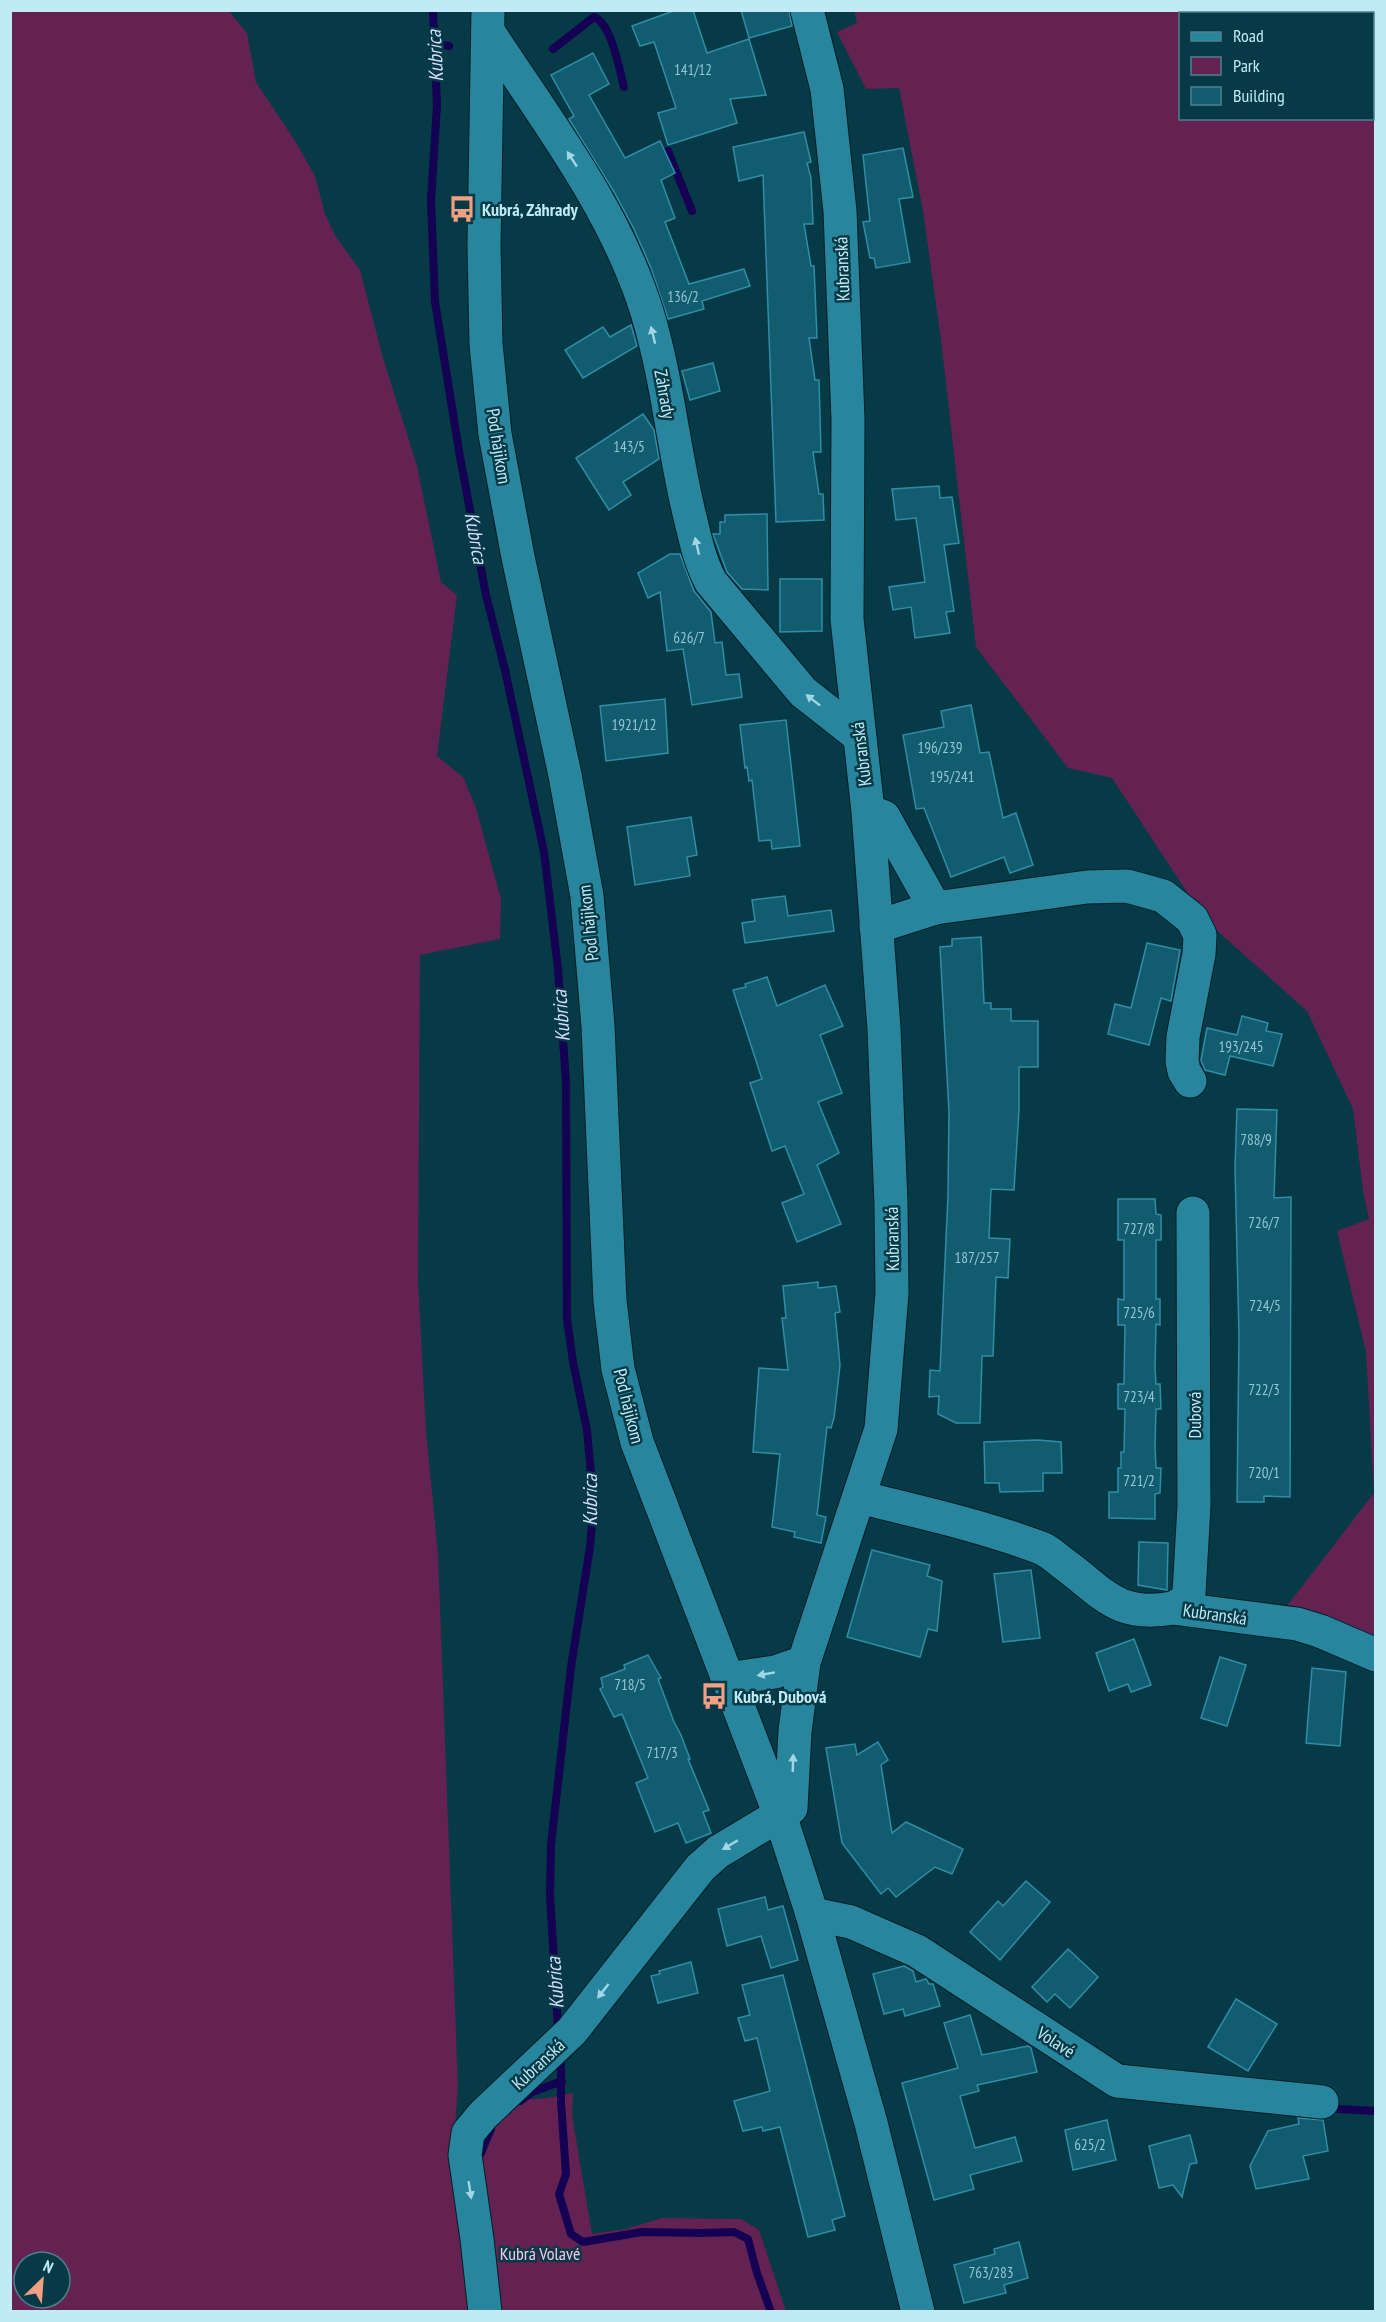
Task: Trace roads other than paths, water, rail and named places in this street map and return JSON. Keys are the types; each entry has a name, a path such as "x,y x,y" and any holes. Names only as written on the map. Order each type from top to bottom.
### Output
{"street":[{"name":"Kubranská","path":"485,2312 465,2155 468,2133 483,2115 572,2031 700,1868 718,1852 791,1808 795,1731 804,1662 881,1429 892,1293 891,1204 884,1041 868,811 847,619 848,419 840,211 826,89 807,10"},
{"name":"Záhrady","path":"488,21 579,170 622,247 647,312 662,375 677,464 702,565 711,582 803,692 859,736"},
{"name":"Pod hájikom","path":"488,21 484,245 486,344 495,434 518,557 565,775 587,896 598,1026 610,1301 618,1369 637,1442 780,1815"},
{"path":"868,811 884,817 935,908"},
{"path":"876,927 935,908 1087,887 1127,886 1163,896 1191,919 1200,935 1199,954 1183,1037 1182,1061 1184,1071 1190,1081"},
{"name":"Dubová","path":"1173,1608 1184,1602 1189,1593 1194,1506 1193,1213"},
{"name":"Kubranská","path":"859,1497 951,1520 1043,1549 1070,1568 1096,1592 1118,1605 1157,1611 1173,1608 1297,1624 1320,1631 1376,1655"},
{"path":"727,1679 775,1672 804,1662"},
{"path":"780,1815 812,1914 871,2123 918,2312"},
{"name":"Volavé","path":"812,1914 851,1922 917,1951 1117,2081 1322,2102"}],"waterway":[{"name":"Kubrica","path":"433,10 437,105 431,200 435,302 460,457 486,595 505,670 544,852 558,969 566,1082 567,1319 587,1430 592,1485 593,1513 590,1547 571,1667 551,1845 550,1895 558,2028"},
{"path":"553,49 594,17 606,28 610,37 624,87"},
{"path":"436,44 449,46"},
{"path":"668,151 692,211"},
{"name":"Kubrica","path":"561,2064 566,2174 559,2194 571,2234 583,2242 642,2232 734,2232 748,2239 771,2312"},
{"path":"520,2101 532,2092 562,2081"},
{"path":"1338,2109 1376,2111"},
{"path":"480,2155 491,2129"}],"place":[{"name":"Kubrá, Záhrady","path":"462,209"},
{"name":"Kubrá, Dubová","path":"714,1696"}],"park label":[{"name":"Kubrá Volavé","path":"540,2253"}]}
